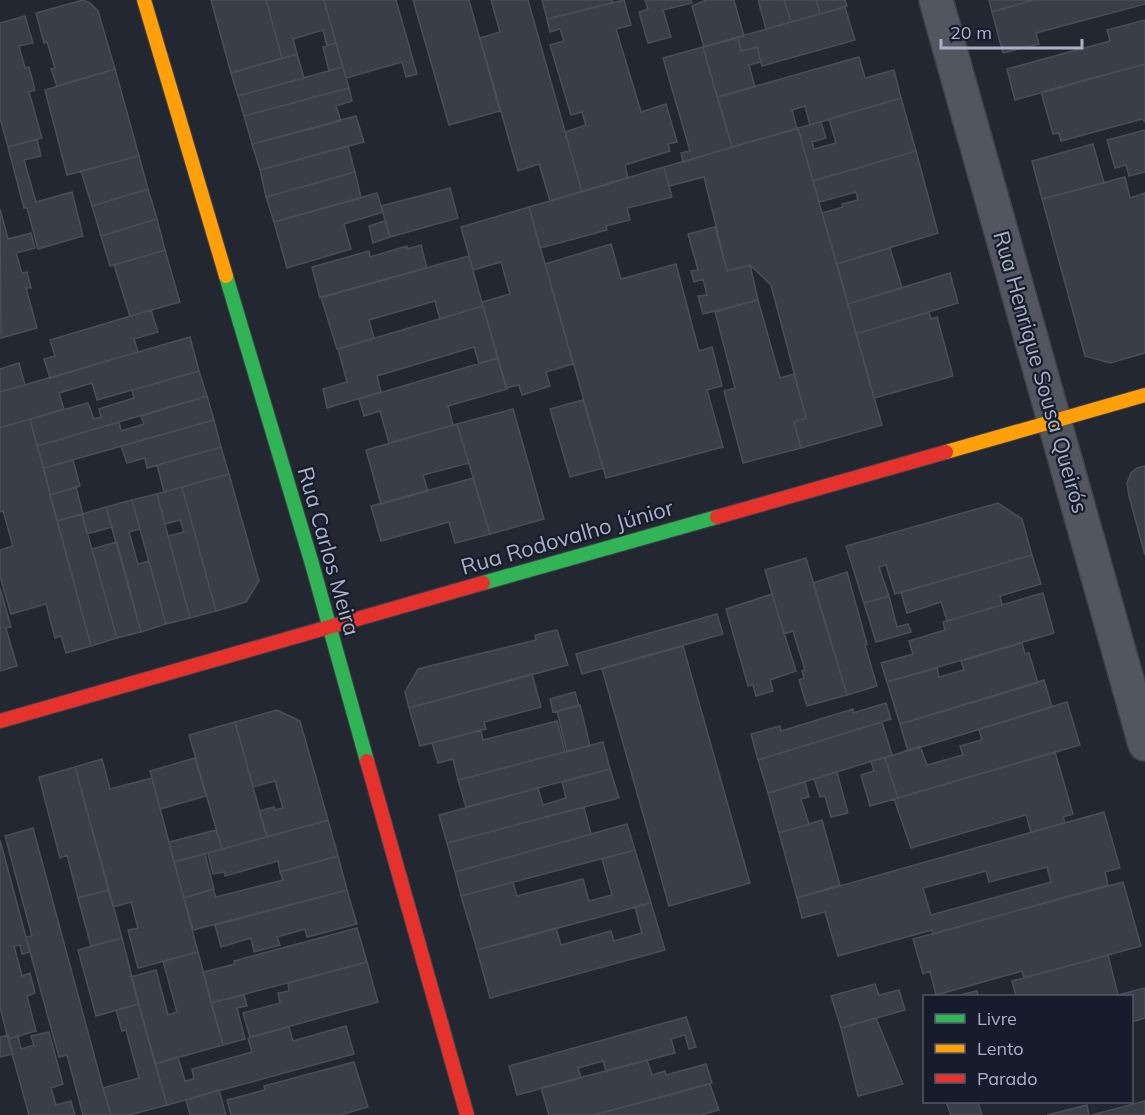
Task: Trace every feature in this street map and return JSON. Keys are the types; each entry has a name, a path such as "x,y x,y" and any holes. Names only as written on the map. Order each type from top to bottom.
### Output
{"main road":[{"name":"Rua Carlos Meira","path":"144,0 329,626 467,1115"},
{"name":"Rua Rodovalho Júnior","path":"0,721 1145,395"}],"street":[{"name":"Rua Henrique Sousa Queirós","path":"936,0 1145,744"}],"building":[{"path":"83,0 98,11 115,69 57,86 51,69 55,68 47,42 44,43 36,13"},
{"path":"211,0 266,0 282,58 231,73"},
{"path":"266,0 324,0 336,43 327,46 323,30 293,39 297,54 282,58"},
{"path":"324,0 396,0 417,74 406,77 402,62 346,78"},
{"path":"413,0 469,0 500,111 449,125"},
{"path":"491,0 528,0 582,192 550,201 539,164 518,171 480,38 500,32"},
{"path":"542,0 612,0 613,3 547,19"},
{"path":"624,0 631,25 616,29 641,112 666,104 677,142 668,144 670,151 625,165 628,178 582,192 565,132 586,125 582,112 571,115 550,45 564,41 560,29 550,32 547,19"},
{"path":"645,0 691,0 692,3 663,10 671,37 648,43 639,12 648,9"},
{"path":"706,0 734,0 744,36 704,47 692,6"},
{"path":"758,0 784,0 791,22 766,29"},
{"path":"784,0 816,0 820,14 791,22"},
{"path":"816,0 845,0 847,6 820,14"},
{"path":"989,0 1033,0 992,12"},
{"path":"1033,0 1145,0 1145,4 1036,33 1039,44 1003,53 992,12"},
{"path":"845,7 855,40 762,66 757,47 741,51 738,37"},
{"path":"25,16 33,43 19,46 25,68 29,67 35,90 29,92 42,138 8,147 0,118 0,23"},
{"path":"1145,20 1145,64 1015,100 1007,69 1110,41 1107,30"},
{"path":"738,37 741,51 757,47 761,62 749,65 755,87 717,97 703,47"},
{"path":"336,43 343,67 329,71 323,47"},
{"path":"703,47 732,147 683,162 681,153 690,151 663,58"},
{"path":"297,54 304,78 238,96 231,73"},
{"path":"859,57 865,78 894,70 901,98 810,125 805,106 792,110 797,129 732,147 717,97"},
{"path":"1145,64 1145,122 1142,119 1061,141 1059,133 1053,134 1041,92"},
{"path":"343,67 349,88 244,116 238,96"},
{"path":"115,69 139,156 67,175 45,90"},
{"path":"349,88 352,101 336,106 341,121 252,144 244,116"},
{"path":"901,98 916,151 813,181 798,128 821,122 826,138 812,142 814,149 836,143 829,119"},
{"path":"356,116 364,142 260,170 252,144"},
{"path":"798,128 882,425 801,448 794,422 806,418 771,285 750,265 727,271 704,177 669,186 664,167"},
{"path":"1145,130 1145,172 1129,176 1126,165 1115,168 1107,140"},
{"path":"37,139 41,156 24,160 36,202 72,192 83,236 38,249 27,208 24,208 8,147"},
{"path":"1093,144 1104,183 1042,199 1032,161"},
{"path":"348,146 355,172 266,197 260,170"},
{"path":"916,151 938,233 837,264 822,213 858,200 856,192 819,202 813,181"},
{"path":"139,156 148,189 92,206 81,171"},
{"path":"664,167 672,197 627,208 630,220 606,226 607,230 540,248 529,207"},
{"path":"355,172 361,198 274,222 266,197"},
{"path":"1125,177 1130,198 1145,193 1145,353 1110,363 1085,356 1042,199"},
{"path":"450,188 458,218 390,237 381,206"},
{"path":"148,189 157,219 101,236 92,206"},
{"path":"377,193 383,212 344,224 351,249 287,268 274,222"},
{"path":"529,207 573,364 546,372 550,386 522,395 519,385 506,388 482,302 510,294 501,262 473,270 461,227"},
{"path":"0,209 8,239 31,233 35,248 16,253 22,273 27,272 31,288 26,288 37,328 1,338"},
{"path":"157,219 165,250 110,266 101,236"},
{"path":"385,221 390,237 373,243 369,226"},
{"path":"715,227 727,271 750,265 758,300 703,314 698,296 707,295 703,279 694,282 691,271 698,270 688,234"},
{"path":"611,244 621,279 676,264 699,351 712,347 722,386 707,390 723,447 606,478 545,264"},
{"path":"421,245 427,268 320,298 312,267 369,251 370,257 407,246 407,249"},
{"path":"890,248 902,288 848,304 837,264"},
{"path":"165,250 180,302 130,316 114,265"},
{"path":"469,256 483,306 440,319 435,301 369,320 374,338 337,349 321,297"},
{"path":"950,273 958,303 856,334 848,304"},
{"path":"758,300 780,378 794,374 806,418 794,422 801,448 743,463 724,391 735,388 715,312"},
{"path":"483,306 498,358 479,363 474,347 377,376 381,392 327,408 323,389 347,382 338,349"},
{"path":"151,310 158,332 134,339 138,352 50,378 44,359 55,356 50,340"},
{"path":"929,312 931,319 937,317 953,376 874,398 856,334"},
{"path":"190,337 199,371 97,400 92,383 59,393 64,409 0,428 0,392"},
{"path":"498,358 507,389 448,406 453,425 389,443 380,411 364,416 359,399"},
{"path":"19,363 25,385 0,392 0,369"},
{"path":"199,371 207,396 37,446 30,419 88,403 94,419 101,417 99,409 134,398 132,390"},
{"path":"207,396 214,420 44,468 37,446 119,422 121,431 144,424 141,416"},
{"path":"583,400 603,468 570,477 550,409"},
{"path":"513,409 544,519 490,534 457,424"},
{"path":"30,419 91,646 66,653 61,636 55,638 46,604 11,614 0,576 0,550 13,546 3,511 0,512 0,428"},
{"path":"214,420 221,447 147,468 145,458 127,463 121,446"},
{"path":"457,424 469,463 423,475 428,491 381,504 366,450"},
{"path":"221,447 229,474 164,492 157,465"},
{"path":"73,460 80,486 50,495 44,468"},
{"path":"1145,466 1145,555 1127,483 1131,473"},
{"path":"229,474 259,581 246,602 216,611 182,487"},
{"path":"473,478 490,534 455,543 449,522 381,541 371,506"},
{"path":"76,487 83,514 57,521 50,495"},
{"path":"182,487 216,611 190,618 168,536 184,532 180,520 165,524 157,494"},
{"path":"157,494 190,618 166,624 132,500"},
{"path":"132,500 140,529 129,532 138,564 149,561 166,624 141,632 106,507"},
{"path":"998,503 1022,519 1032,555 895,594 886,565 879,567 889,596 864,603 846,546"},
{"path":"106,507 112,527 87,534 82,514"},
{"path":"82,514 117,638 91,646 57,521"},
{"path":"117,542 141,632 117,638 92,549"},
{"path":"1032,555 1041,584 1000,596 1002,605 947,621 941,602 907,613 901,592"},
{"path":"806,558 847,695 807,706 799,680 804,678 802,671 805,670 793,631 784,634 765,570"},
{"path":"847,572 877,686 847,695 813,583"},
{"path":"0,588 11,627 6,628 17,666 0,671"},
{"path":"1043,593 1054,633 887,682 881,663 913,654 909,641 945,630 943,622"},
{"path":"772,594 796,671 770,680 773,691 756,696 753,685 748,686 726,609"},
{"path":"889,596 897,627 908,624 911,632 876,642 864,603"},
{"path":"717,614 723,634 582,674 576,654"},
{"path":"557,630 568,665 409,708 405,692 418,669 536,640 535,635"},
{"path":"1022,643 1025,654 1029,653 1038,683 900,724 887,682 937,668 939,677 964,670 961,661"},
{"path":"683,646 750,883 669,906 602,669"},
{"path":"532,674 541,707 484,722 486,729 420,746 409,708"},
{"path":"1044,680 1052,707 908,751 900,724"},
{"path":"575,692 579,706 553,712 550,699"},
{"path":"1067,702 1080,745 898,798 885,758 920,746 927,765 963,755 960,746 982,740 979,729"},
{"path":"886,703 891,719 758,760 751,734 780,726 781,731 853,709 853,713"},
{"path":"580,705 590,746 567,752 557,711"},
{"path":"277,710 300,721 328,820 267,837 259,811 274,807 275,810 283,808 275,781 253,787 235,722"},
{"path":"557,721 565,752 458,780 453,759 438,763 432,743 481,730 483,740"},
{"path":"235,722 267,837 222,849 189,735"},
{"path":"882,722 892,755 768,793 758,760"},
{"path":"603,742 610,769 466,807 458,780"},
{"path":"1055,752 1073,814 1063,817 1065,823 1031,832 1026,815 911,848 894,799"},
{"path":"195,758 206,796 160,809 150,771"},
{"path":"885,758 898,798 870,806 861,775 874,771 871,761"},
{"path":"102,759 110,789 152,778 198,952 138,968 128,930 138,928 131,902 113,907 75,767"},
{"path":"75,767 109,890 78,898 67,855 60,858 39,777"},
{"path":"610,769 619,798 447,843 439,815 538,788 543,805 566,798 562,782"},
{"path":"837,772 848,813 831,817 825,796 820,797 814,779"},
{"path":"805,782 809,797 801,799 809,824 779,833 768,793"},
{"path":"584,807 591,834 455,872 447,843"},
{"path":"1104,812 1120,868 1105,872 1108,885 933,934 932,930 838,956 825,912 802,918 797,898","holes":["1047,867 1051,882 931,915 923,888 986,871 989,882"]},
{"path":"328,820 338,856 280,872 278,861 225,876 225,872 213,874 208,853"},
{"path":"822,820 840,885 797,898 779,833"},
{"path":"627,824 635,850 461,896 455,872"},
{"path":"33,828 111,1115 83,1115 67,1055 59,1057 26,937 32,936 5,836"},
{"path":"216,830 222,849 174,862 169,842"},
{"path":"0,840 30,952 22,954 20,945 14,946 22,976 30,973 35,993 27,996 36,1031 8,1039 0,1007"},
{"path":"635,850 651,903 477,950 461,896 513,882 517,896 583,879 589,901 612,895 602,859"},
{"path":"205,854 214,889 184,898 174,862"},
{"path":"338,856 347,890 193,930 184,898 213,889 216,897 283,880 280,872"},
{"path":"1123,882 1141,946 1024,978 1022,971 936,995 930,971 923,974 913,939"},
{"path":"109,890 122,938 91,946 78,898"},
{"path":"347,890 357,924 307,937 305,929 277,937 280,945 254,952 251,938 221,947 215,925"},
{"path":"651,903 665,950 490,998 477,950 556,928 561,945 611,931 614,941 642,933 635,907"},
{"path":"357,928 367,962 211,1003 203,972 235,964 234,961"},
{"path":"122,938 139,1004 96,1016 78,950"},
{"path":"198,952 223,1045 155,1064 131,977 156,970 168,1015 177,1012 163,961"},
{"path":"1108,955 1118,995 1016,995 1012,981"},
{"path":"367,962 378,1002 250,1037 243,1013 280,1003 278,993 289,991 288,983"},
{"path":"875,984 879,995 899,990 905,1010 841,1028 831,996"},
{"path":"1145,988 1145,1018 1133,1022 1133,995 1118,995"},
{"path":"977,991 978,995 960,995"},
{"path":"244,995 247,1006 237,1008 245,1039 223,1045 211,1003"},
{"path":"139,1004 167,1105 129,1115 111,1115 103,1088 139,1078 126,1030 122,1031 116,1010"},
{"path":"686,1017 696,1047 689,1049 685,1035 671,1039 675,1053 606,1071 603,1061 578,1068 581,1078 517,1095 509,1066"},
{"path":"876,1018 903,1084 858,1096 841,1028"},
{"path":"346,1026 354,1054 167,1105 155,1064 178,1057 185,1081 194,1079 192,1069 252,1052 248,1038 289,1027 293,1041"},
{"path":"49,1032 63,1084 51,1088 56,1105 71,1101 75,1115 29,1115 8,1039 18,1036 21,1049 34,1045 31,1036"},
{"path":"8,1035 13,1054 0,1057 0,1037"},
{"path":"647,1060 652,1075 665,1071 666,1075 706,1064 712,1083 594,1115 549,1115 541,1088"},
{"path":"354,1062 368,1107 340,1115 231,1115 227,1100 265,1090 264,1086"},
{"path":"710,1084 719,1110 701,1115 594,1115"},
{"path":"219,1090 226,1115 190,1115 186,1100"},
{"path":"1145,1101 1145,1115 1092,1115"},
{"path":"946,1103 978,1103 982,1115 951,1115"},
{"path":"1087,1105 1089,1115 1047,1115"}],"traffic: fast":[{"path":"226,276 312,564 367,761"},
{"path":"483,583 717,517"}],"traffic: slow":[{"path":"144,0 226,276"},
{"path":"946,452 1145,395"}],"traffic: jam":[{"path":"717,517 946,452"},
{"path":"0,721 483,583"},
{"path":"367,761 467,1115"}]}
